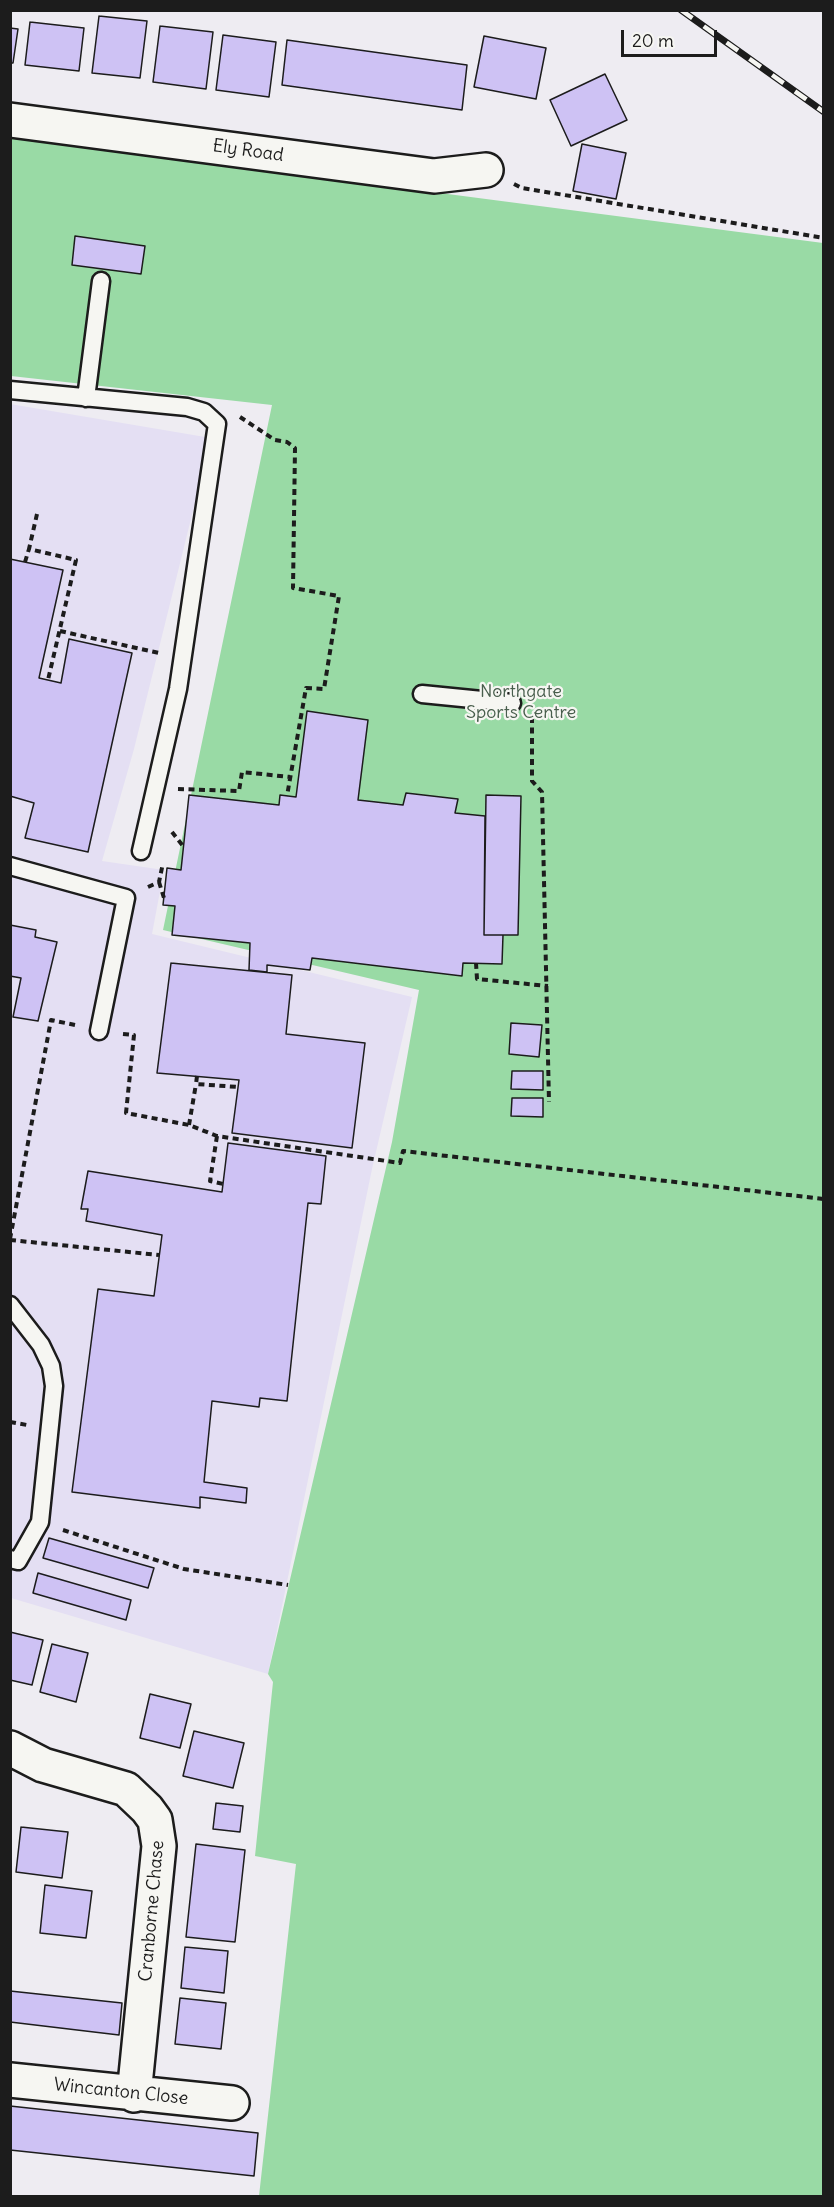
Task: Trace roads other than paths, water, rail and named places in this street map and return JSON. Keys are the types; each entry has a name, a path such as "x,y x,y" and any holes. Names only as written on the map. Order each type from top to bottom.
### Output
{"street":[{"name":"Ely Road","path":"10,120 434,176 500,177"},
{"name":"Cranborne Chase","path":"10,1748 43,1765 126,1789 155,1820 159,1846 134,2094"},
{"name":"Wincanton Close","path":"10,2080 232,2103"}],"lane":[{"path":"86,398 101,281"},
{"path":"10,390 187,407 204,412 217,424 178,689 141,851"},
{"path":"423,694 512,703"},
{"path":"10,866 126,898 99,1031"},
{"path":"10,1305 40,1345 51,1366 54,1386 40,1522 18,1561 10,1558"}],"railway":[{"path":"681,10 824,112"}],"park label":[{"name":"Northgate Sports Centre","path":"521,702"}]}
